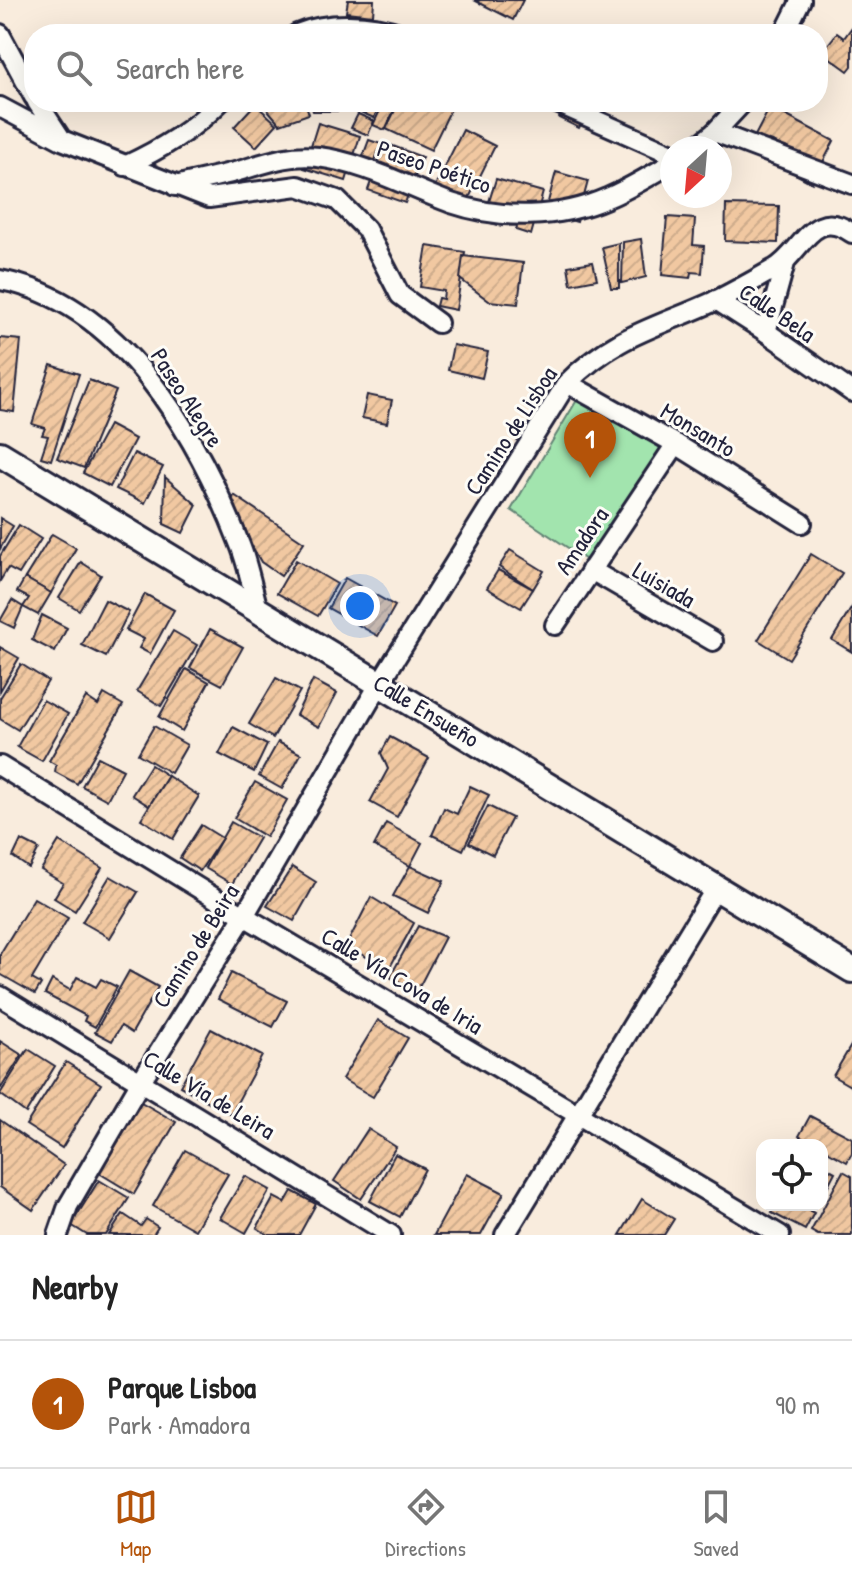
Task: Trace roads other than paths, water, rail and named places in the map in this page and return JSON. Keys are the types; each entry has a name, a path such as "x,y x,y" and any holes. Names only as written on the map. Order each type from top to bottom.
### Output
{"street":[{"path":"789,24 801,0"},
{"path":"0,34 24,78"},
{"path":"0,107 62,140 175,186 217,199 298,186 337,200 366,229 400,295 438,323"},
{"path":"44,112 62,140"},
{"path":"125,166 191,130 210,112"},
{"path":"578,112 660,149"},
{"path":"710,136 734,112"},
{"path":"715,132 852,184"},
{"name":"Paseo Poético","path":"175,186 294,156 316,157 368,169 453,203 491,212 528,215 567,212 607,198 660,169"},
{"name":"Camino de Lisboa","path":"380,683 567,383 591,359 633,334 716,300 785,263 813,230 835,225 852,233"},
{"path":"766,332 785,263"},
{"name":"Paseo Alegre","path":"0,280 43,294 80,314 106,332 153,381 197,453 234,533 258,609"},
{"name":"Calle Bela","path":"716,300 852,392"},
{"name":"Monsanto","path":"567,383 676,444 802,523"},
{"name":"Amadora","path":"555,625 676,444"},
{"name":"Calle Ensueño","path":"0,454 852,970"},
{"name":"Luisiada","path":"591,570 713,641"},
{"name":"Camino de Beira","path":"58,1235 68,1206 141,1081 244,916 380,683"},
{"name":"Calle Vía Cova de Iria","path":"0,766 244,916 780,1235"},
{"path":"505,1235 716,888"},
{"name":"Calle Vía de Leira","path":"0,996 391,1235"}],"place":[{"name":"Parque Lisboa","path":"590,478"}]}
